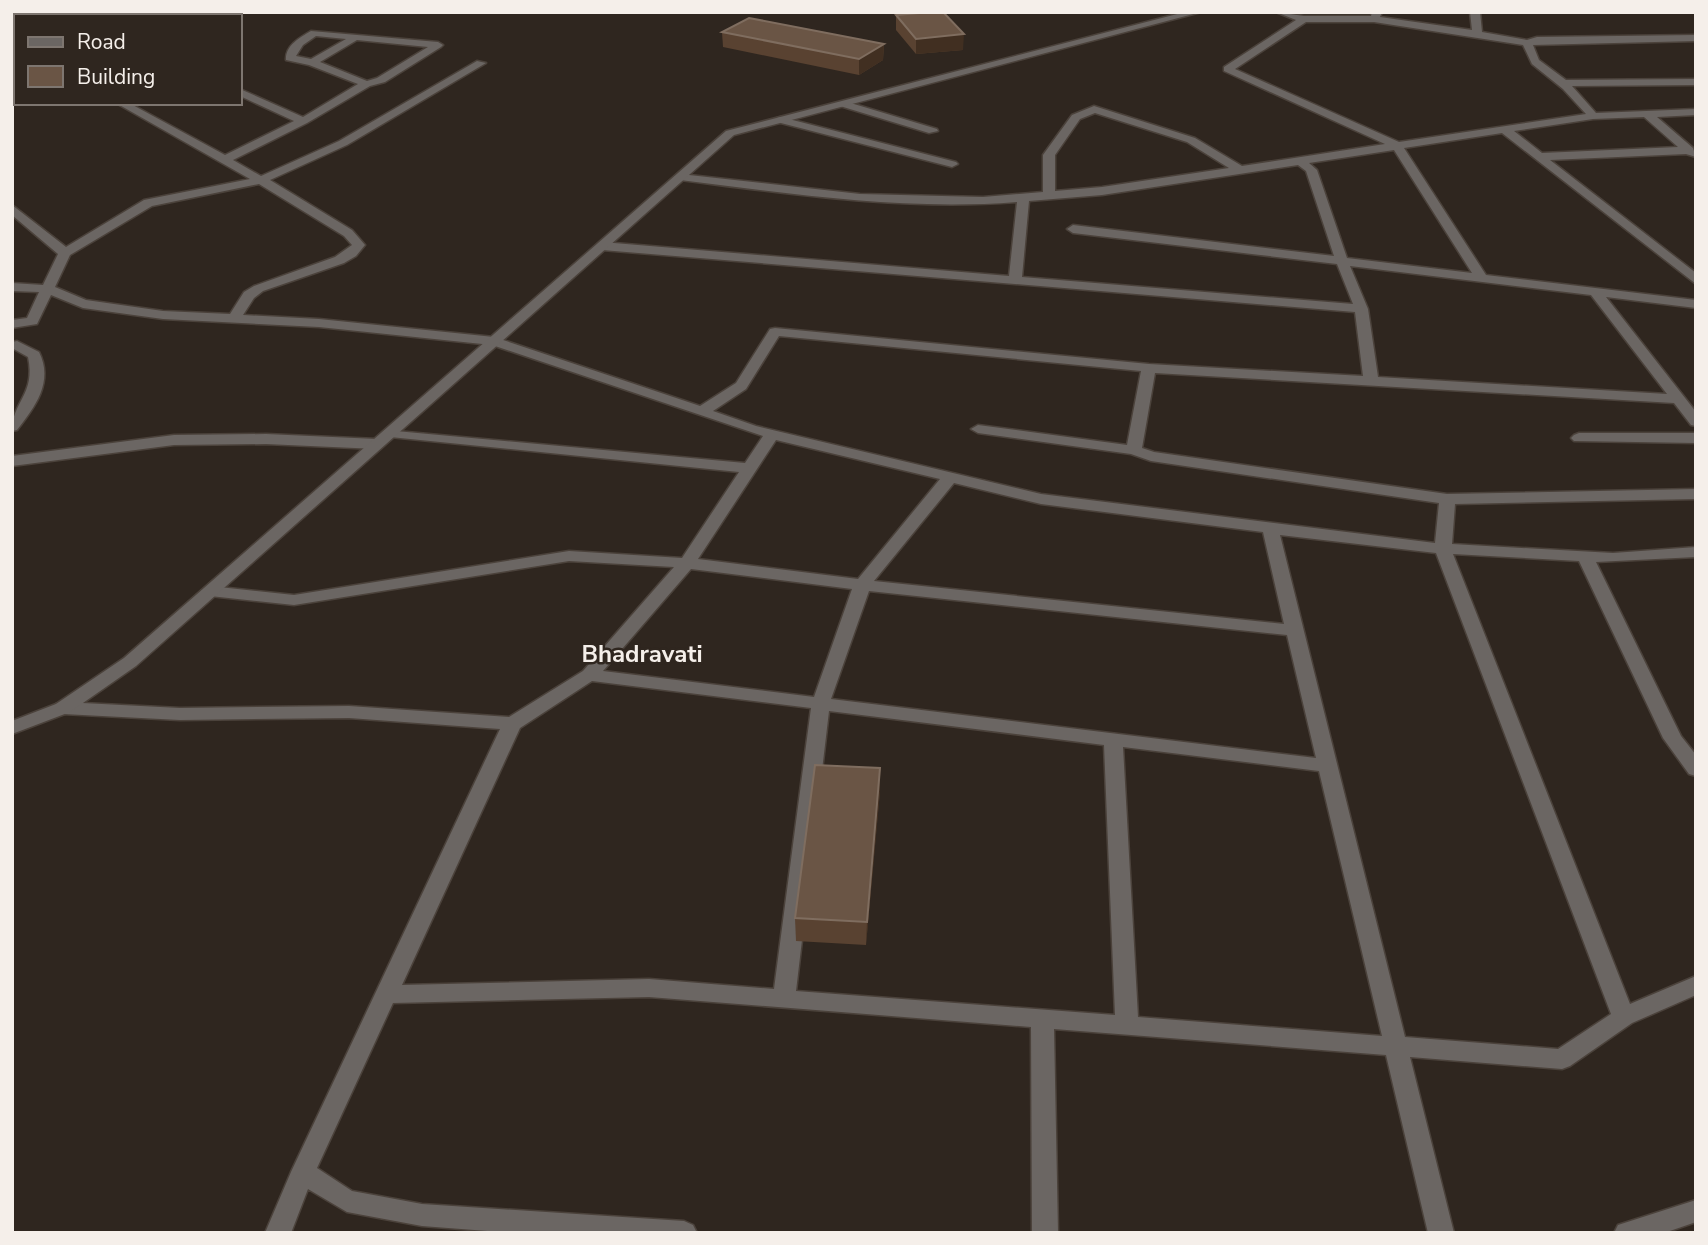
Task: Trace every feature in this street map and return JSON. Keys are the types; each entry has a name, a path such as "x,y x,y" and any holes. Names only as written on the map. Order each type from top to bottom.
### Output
{"street":[{"path":"12,728 63,708 130,662 730,133 1197,12"},
{"path":"1280,12 1304,19 1376,15 1528,43 1537,40 1696,38"},
{"path":"1475,12 1477,34"},
{"path":"1304,19 1228,69 1396,145 1482,278"},
{"path":"224,160 303,121 366,84 381,80 438,45 314,33 303,39 292,51 290,58 312,62 366,84"},
{"path":"312,62 334,52 354,38"},
{"path":"1528,43 1528,52 1534,63 1564,83 1593,116"},
{"path":"12,427 34,398 39,369 34,355 15,346 50,289 65,253 149,203 261,180 343,143 481,63"},
{"path":"1564,83 1696,82"},
{"path":"242,93 303,121"},
{"path":"844,104 933,131"},
{"path":"125,105 261,180 348,233 359,245 356,251 250,293 234,319"},
{"path":"1049,195 1049,155 1076,117 1094,109 1191,140 1238,169"},
{"path":"680,177 860,198 983,201 1102,191 1593,116 1696,112"},
{"path":"1647,114 1692,153"},
{"path":"781,120 952,164"},
{"path":"1504,129 1696,280"},
{"path":"1539,157 1692,153"},
{"path":"1299,160 1311,170 1342,261 1362,309 1370,381"},
{"path":"1015,280 1023,198"},
{"path":"12,209 65,253"},
{"path":"12,225 29,223"},
{"path":"1073,229 1696,304"},
{"path":"602,246 1362,309"},
{"path":"12,286 50,289 83,304 163,315 318,323 494,341 772,434 1041,499 1443,549 1613,558 1696,552"},
{"path":"1595,292 1696,422"},
{"path":"12,324 32,321"},
{"path":"701,412 741,386 775,332 1149,368 1677,399"},
{"path":"1134,450 1149,368"},
{"path":"978,429 1134,450 1151,456 1447,499 1696,494"},
{"path":"390,433 750,468"},
{"path":"278,1233 303,1172 512,724 589,675 687,563 772,434"},
{"path":"1579,438 1696,438"},
{"path":"12,461 174,440 266,439 377,444"},
{"path":"784,998 821,702 862,585 950,477"},
{"path":"1447,499 1443,549 1624,1017"},
{"path":"1270,529 1441,1233"},
{"path":"210,591 294,600 569,555 687,563 862,585 1296,631"},
{"path":"1585,557 1673,738 1696,769"},
{"path":"589,675 1329,766"},
{"path":"63,708 180,714 349,712 512,724"},
{"path":"1113,739 1127,1024"},
{"path":"385,994 649,988 1562,1059 1624,1017 1696,985"},
{"path":"1042,1017 1045,1233"},
{"path":"303,1172 347,1201 422,1215 684,1233"},
{"path":"1626,1233 1690,1220"}],"building":[{"path":"943,12 964,34 916,39 896,15"},
{"path":"749,18 884,44 859,59 722,32"},
{"path":"815,765 880,768 867,922 795,918"}],"district":[{"name":"Bhadravati","path":"642,654"}]}
